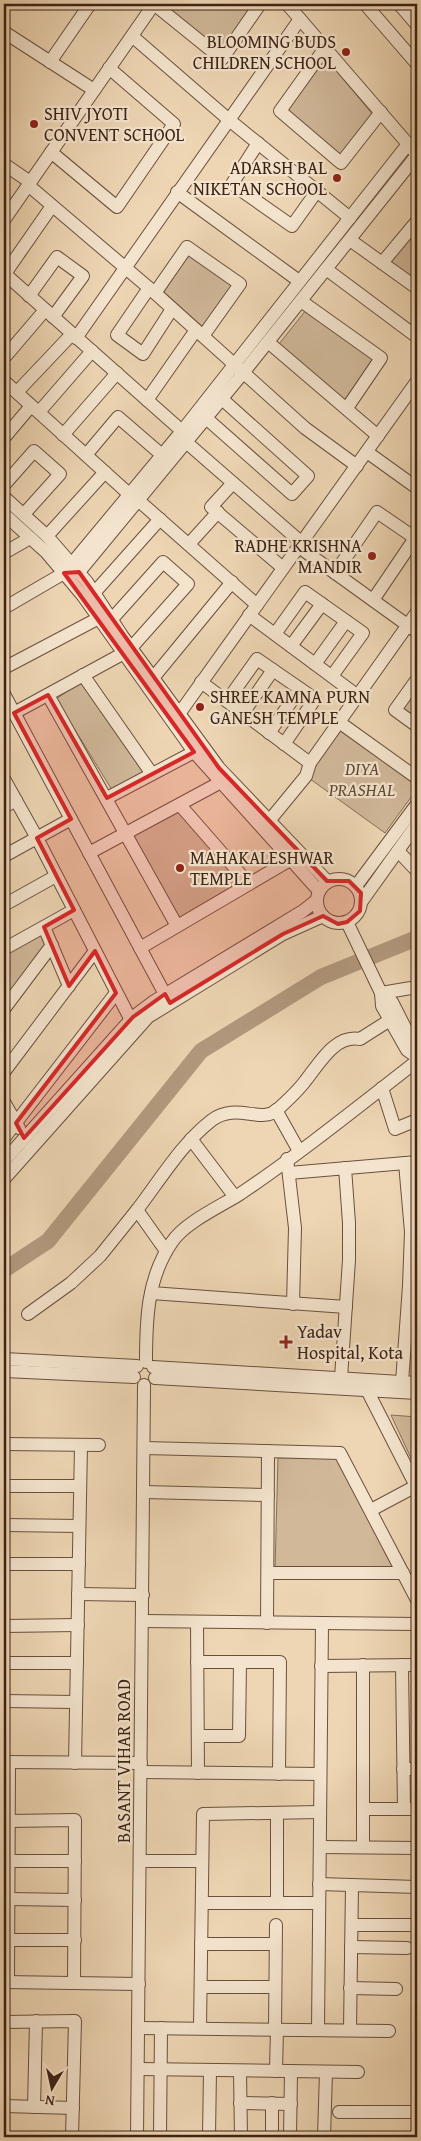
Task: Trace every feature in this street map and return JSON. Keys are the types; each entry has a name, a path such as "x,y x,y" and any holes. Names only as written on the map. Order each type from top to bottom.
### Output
{"street":[{"path":"50,62 90,4"},
{"path":"4,220 154,4 222,59 260,4"},
{"path":"134,497 162,455 206,418 222,399 239,368 268,342 417,155 286,4"},
{"path":"365,4 417,64"},
{"path":"399,4 417,25"},
{"path":"412,4 417,10"},
{"path":"17,392 74,336 300,19"},
{"path":"4,32 94,90"},
{"path":"132,36 228,119 350,218"},
{"path":"325,48 280,111 341,163 381,112"},
{"path":"51,152 117,207 174,124 109,68"},
{"path":"258,143 232,184 292,226 317,191"},
{"path":"4,608 71,570 184,437 239,368 300,281 408,144"},
{"path":"4,164 29,183 52,206 200,333 305,428 357,466"},
{"path":"177,192 300,281"},
{"path":"52,206 4,275 147,400 232,483 300,545 335,573 413,628"},
{"path":"382,263 417,221"},
{"path":"350,240 417,288"},
{"path":"147,400 240,284 187,247 117,335 143,354 172,309"},
{"path":"4,358 83,276 57,257 29,296"},
{"path":"326,269 417,337"},
{"path":"301,301 381,358 347,408"},
{"path":"268,342 378,436"},
{"path":"4,438 92,351"},
{"path":"63,435 117,373"},
{"path":"4,381 257,604"},
{"path":"178,714 417,381"},
{"path":"206,418 292,494 308,476 222,399"},
{"path":"86,455 118,417 162,455"},
{"path":"4,485 34,451 60,474 24,514"},
{"path":"367,452 417,488"},
{"path":"47,536 105,472"},
{"path":"232,483 211,507 283,568"},
{"path":"4,496 47,536 128,651 194,752 290,860 318,896 318,909 323,916 330,922 349,927 381,993 382,1006 407,1050 417,1056"},
{"path":"189,544 218,512"},
{"path":"335,573 377,512 415,538 372,600"},
{"path":"4,514 46,552 71,570 94,593 105,619"},
{"path":"94,593 160,519"},
{"path":"4,553 30,538"},
{"path":"4,668 105,619 163,562 188,584 128,651 14,713"},
{"path":"153,678 232,582"},
{"path":"275,634 305,592 363,633 332,676"},
{"path":"291,646 322,604"},
{"path":"270,820 306,776 310,763 358,696 413,628 417,612"},
{"path":"249,616 358,696"},
{"path":"316,664 346,621"},
{"path":"128,651 153,678 219,768 328,882"},
{"path":"227,702 257,659 315,699 284,744"},
{"path":"243,713 273,670"},
{"path":"83,675 152,774"},
{"path":"201,682 310,763"},
{"path":"417,684 415,682 395,710 417,726"},
{"path":"269,732 300,689"},
{"path":"4,694 168,999"},
{"path":"48,694 177,926"},
{"path":"339,722 417,778"},
{"path":"107,798 194,752"},
{"path":"4,779 37,838 133,1025"},
{"path":"89,853 221,782"},
{"path":"4,807 16,800"},
{"path":"180,804 249,884"},
{"path":"356,886 417,804"},
{"path":"4,856 71,819"},
{"path":"362,901 417,824"},
{"path":"398,851 417,871"},
{"path":"140,948 290,860"},
{"path":"4,905 56,876"},
{"path":"4,1161 133,1025 148,1017 168,999 303,911 318,896 328,882 340,879 349,881 356,886 361,894 360,911 349,927"},
{"path":"4,949 74,910"},
{"path":"168,999 283,934 323,916"},
{"path":"44,926 69,986"},
{"path":"4,1009 52,945"},
{"path":"4,1072 95,951"},
{"path":"381,993 417,987"},
{"path":"4,1138 116,993"},
{"path":"381,993 392,1002 417,1051"},
{"path":"28,1314 71,1283 100,1256 191,1139 213,1119 225,1112 267,1115 276,1110 305,1081 322,1058 341,1042 354,1038 360,1039 390,1020"},
{"path":"4,1179 133,1025"},
{"name":"BASANT VIHAR ROAD","path":"137,2137 146,1316 157,1266 173,1240 198,1219 235,1197 287,1160 417,1061"},
{"path":"382,1088 395,1129 417,1120"},
{"path":"4,1102 24,1138"},
{"path":"276,1110 299,1151"},
{"path":"191,1139 235,1197"},
{"path":"287,1160 295,1228 293,1304"},
{"path":"289,1173 411,1162 409,1286 402,1382"},
{"path":"341,1378 349,1224 345,1168"},
{"path":"137,1210 166,1251"},
{"path":"151,1294 346,1307"},
{"path":"4,1359 417,1393"},
{"path":"4,1371 145,1372 341,1378 417,1383"},
{"path":"367,1390 417,1487 371,1510"},
{"path":"4,1444 99,1445"},
{"path":"75,1763 81,1445"},
{"path":"144,1448 340,1453 417,1600"},
{"path":"267,1623 268,1451"},
{"path":"4,1486 80,1486"},
{"path":"144,1492 268,1494"},
{"path":"4,1525 79,1526"},
{"path":"4,1564 79,1564"},
{"path":"268,1573 403,1573"},
{"path":"78,1594 143,1595"},
{"path":"143,1622 417,1624"},
{"path":"197,1622 198,1773"},
{"path":"318,2029 322,1623"},
{"path":"4,1626 78,1625"},
{"path":"197,1662 280,1662 279,1774"},
{"path":"198,1736 239,1736 240,1662"},
{"path":"4,1663 77,1663"},
{"path":"363,1665 363,1848"},
{"path":"402,1665 404,1809"},
{"path":"321,1666 417,1665"},
{"path":"4,1701 76,1702"},
{"path":"139,1984 6,1982 9,1899 7,1762 75,1763 198,1773 320,1774"},
{"path":"403,1769 417,1769"},
{"path":"363,1809 417,1809"},
{"path":"200,2028 203,1814 320,1812"},
{"path":"277,1813 277,1903"},
{"path":"9,1821 75,1820 74,1983"},
{"path":"320,1848 417,1848"},
{"path":"141,1860 202,1861"},
{"path":"9,1861 75,1861"},
{"path":"320,1884 417,1887"},
{"path":"350,2030 352,1885"},
{"path":"9,1899 75,1900"},
{"path":"202,1903 319,1903"},
{"path":"276,1925 276,2071"},
{"path":"352,1925 417,1926"},
{"path":"8,1940 74,1940"},
{"path":"201,1944 275,1944"},
{"path":"351,1947 407,1948"},
{"path":"201,1987 275,1987"},
{"path":"350,1988 396,1989"},
{"path":"4,2022 75,2022 72,2137"},
{"path":"34,2107 36,2022"},
{"path":"139,2028 389,2031"},
{"path":"160,2137 161,2028"},
{"path":"138,2069 358,2072"},
{"path":"209,2137 210,2070"},
{"path":"240,2071 241,2137"},
{"path":"290,2137 291,2071"},
{"path":"324,2137 326,2072"},
{"path":"240,2103 291,2104"},
{"path":"272,2103 272,2137"},
{"path":"4,2106 73,2108"},
{"path":"339,2112 417,2112"}],"highlighted area":[{"path":"79,572 87,582 219,768 327,881 349,881 361,893 360,911 347,922 338,924 323,916 283,934 170,1003 165,994 133,1017 24,1138 16,1123 116,993 95,951 69,986 44,927 74,910 37,838 71,819 14,713 48,695 107,798 194,752 64,573"}],"green space":[{"path":"168,4 254,4 219,52 167,6"},
{"path":"323,55 374,116 341,157 284,111"},
{"path":"417,230 417,282 391,262"},
{"path":"189,254 233,286 203,327 164,292"},
{"path":"306,310 374,357 345,400 279,344"},
{"path":"81,682 143,772 112,790 56,699"},
{"path":"414,690 417,693 417,723 400,710"},
{"name":"DIYA PRASHAL","path":"342,728 417,782 417,789 385,833 306,776"},
{"path":"178,809 243,883 179,919 131,834"},
{"path":"42,934 47,944 4,1003 4,955"},
{"path":"391,1415 417,1417 417,1471"},
{"path":"337,1457 394,1570 275,1570 278,1458"}],"waterway":[{"path":"4,1270 48,1241 201,1051 321,977 417,938"}],"place":[{"name":"BLOOMING BUDS CHILDREN SCHOOL","path":"346,52"},
{"name":"SHIV JYOTI CONVENT SCHOOL","path":"34,124"},
{"name":"ADARSH BAL NIKETAN SCHOOL","path":"337,178"},
{"name":"RADHE KRISHNA MANDIR","path":"372,556"},
{"name":"SHREE KAMNA PURN GANESH TEMPLE","path":"200,707"},
{"name":"MAHAKALESHWAR TEMPLE","path":"180,868"},
{"name":"Yadav Hospital, Kota","path":"286,1342"}]}
